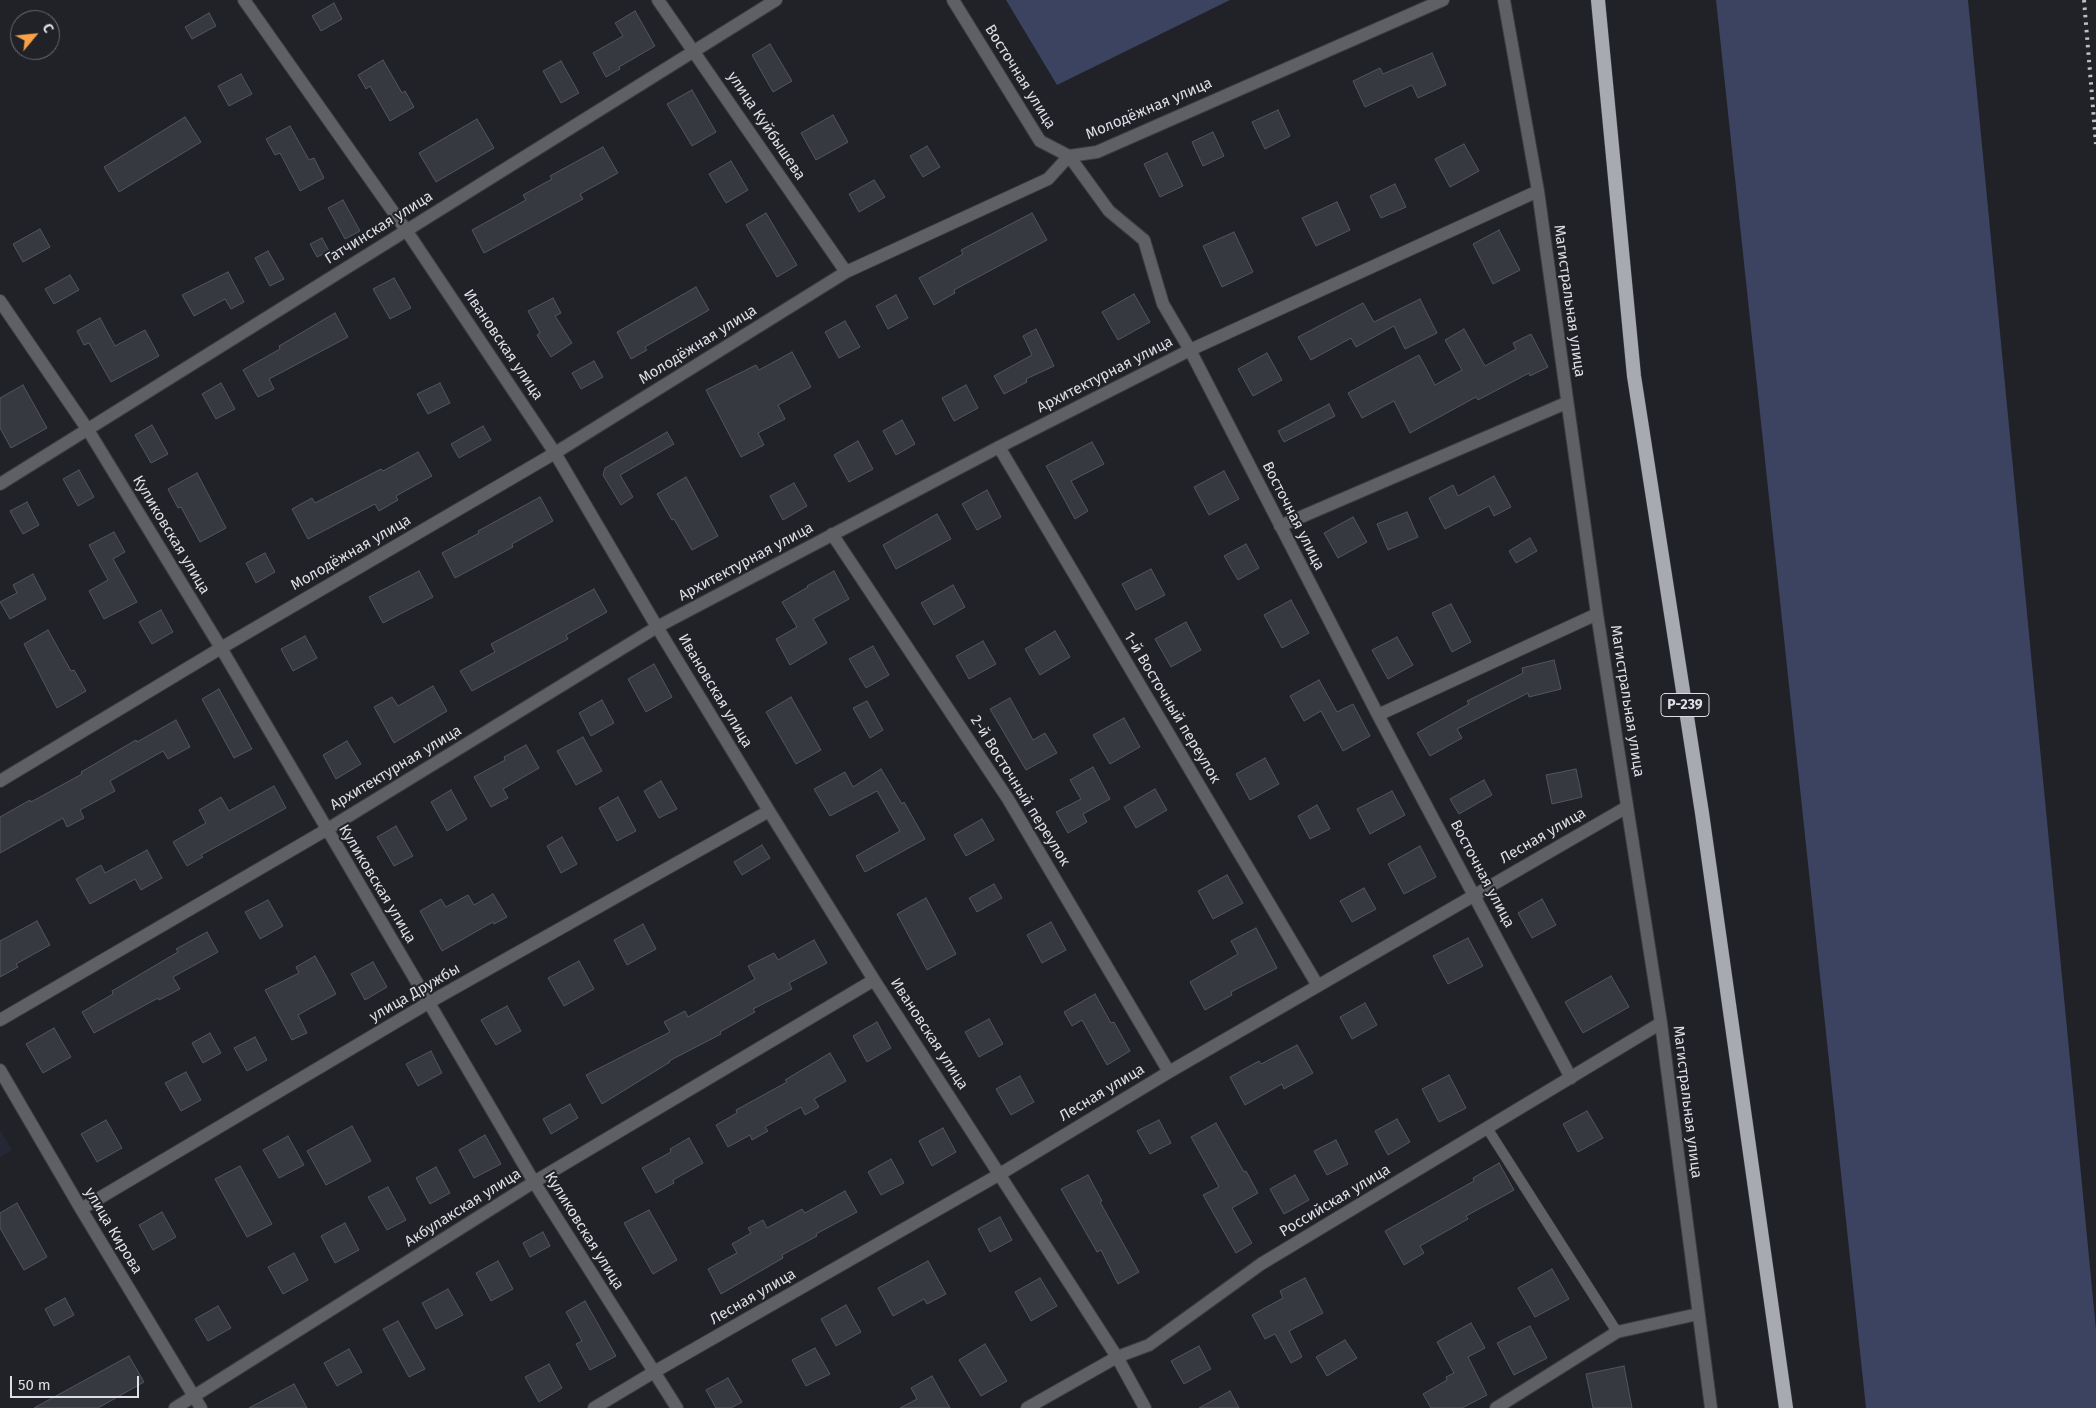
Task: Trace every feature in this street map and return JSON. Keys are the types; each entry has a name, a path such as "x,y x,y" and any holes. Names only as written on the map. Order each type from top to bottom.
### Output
{"highway":[{"name":"Р-239","path":"1598,0 1634,376 1702,813 1786,1408"}],"street":[{"name":"Ивановская улица","path":"244,0 406,230 555,453 657,627 769,811 874,980 1116,1357 1145,1408"},
{"name":"улица Куйбышева","path":"658,0 846,272"},
{"name":"Гатчинская улица","path":"0,484 776,0"},
{"name":"Восточная улица","path":"952,0 1040,141 1069,156 1109,211 1144,240 1164,304 1190,350 1378,715 1571,1078"},
{"name":"Молодёжная улица","path":"0,781 221,648 555,453 846,272 1048,178 1069,156 1097,152 1443,0"},
{"name":"Магистральная улица","path":"1504,0 1538,191 1566,403 1597,614 1661,1023 1711,1408"},
{"name":"Архитектурная улица","path":"0,1020 326,830 657,627 999,447 1190,350 1538,191"},
{"name":"Куликовская улица","path":"0,301 88,430 221,648 534,1182 677,1408"},
{"path":"1280,526 1566,403"},
{"name":"1-й Восточный переулок","path":"999,447 1318,986"},
{"name":"2-й Восточный переулок","path":"832,534 1008,799 1169,1072"},
{"path":"1378,715 1597,614"},
{"name":"Лесная улица","path":"594,1408 1000,1174 1169,1072 1627,807"},
{"name":"улица Дружбы","path":"81,1209 428,1003 769,811"},
{"name":"Акбулакская улица","path":"175,1408 198,1402 534,1182 874,980"},
{"name":"Российская улица","path":"1027,1408 1116,1357 1149,1345 1261,1264 1661,1023"},
{"name":"улица Кирова","path":"0,1070 81,1209 198,1402"},
{"path":"1501,1407 1617,1332 1698,1314"}],"lane":[{"path":"1487,1128 1617,1332"}],"shaded area":[{"path":"1006,0 1230,0 1057,85"},
{"path":"1716,0 1968,0 2096,1330 2096,1408 1866,1408"},
{"path":"0,1130 12,1150 0,1157"}],"building":[{"path":"334,3 342,19 321,31 312,16"},
{"path":"635,11 655,46 619,67 620,69 606,77 593,53 623,36 615,23"},
{"path":"209,13 216,26 192,39 185,27"},
{"path":"770,44 792,81 773,92 752,55"},
{"path":"1432,53 1446,85 1418,98 1412,85 1365,107 1353,81 1380,68 1383,74"},
{"path":"383,60 402,93 405,91 414,107 390,121 370,86 366,89 358,75"},
{"path":"561,61 579,93 561,103 543,71"},
{"path":"241,74 252,94 229,106 218,86"},
{"path":"692,90 716,132 692,146 667,104"},
{"path":"1278,110 1290,136 1265,149 1252,122"},
{"path":"833,115 848,142 816,160 801,133"},
{"path":"185,117 201,142 119,192 104,167"},
{"path":"477,119 494,148 436,182 419,153"},
{"path":"290,126 309,160 314,158 324,178 300,191 280,153 275,155 266,139"},
{"path":"1213,132 1224,156 1203,166 1192,142"},
{"path":"1464,144 1479,171 1450,187 1435,159"},
{"path":"927,146 940,167 923,177 910,156"},
{"path":"603,147 618,173 580,194 583,199 484,253 472,230 526,200 523,195 552,179 550,176"},
{"path":"1167,153 1183,186 1160,197 1144,164"},
{"path":"731,161 748,190 726,203 709,174"},
{"path":"874,180 885,197 859,212 849,194"},
{"path":"1395,184 1406,207 1381,218 1370,196"},
{"path":"343,200 360,231 345,239 328,208"},
{"path":"1337,202 1350,230 1316,246 1302,218"},
{"path":"766,213 797,265 777,277 746,225"},
{"path":"1032,213 1047,240 954,290 955,293 934,305 919,278 963,254 961,250"},
{"path":"40,229 50,247 23,262 13,244"},
{"path":"1499,230 1520,270 1493,284 1473,244"},
{"path":"1234,232 1253,272 1222,287 1203,246"},
{"path":"322,238 329,251 317,257 310,244"},
{"path":"268,251 284,279 270,286 255,258"},
{"path":"228,272 244,302 231,309 225,299 194,316 182,295"},
{"path":"70,275 79,290 54,304 45,289"},
{"path":"394,278 411,308 390,319 373,289"},
{"path":"696,287 709,310 645,347 647,350 631,359 617,332"},
{"path":"1134,294 1150,322 1118,340 1102,312"},
{"path":"896,295 908,318 888,329 876,306"},
{"path":"553,298 561,313 555,316 572,343 551,357 537,335 540,333 528,311"},
{"path":"1420,299 1437,333 1405,349 1394,326 1356,347 1351,338 1311,360 1298,337 1363,303 1374,322"},
{"path":"335,313 348,337 269,379 274,389 258,397 243,370 280,349 279,346"},
{"path":"100,318 115,346 145,330 159,356 111,382 89,343 84,345 77,331"},
{"path":"845,321 860,347 839,358 825,332"},
{"path":"1036,329 1054,366 1026,379 1027,382 1004,394 994,376 1032,355 1023,336"},
{"path":"1464,329 1485,366 1516,349 1513,343 1531,334 1548,367 1530,376 1529,373 1478,400 1476,397 1410,433 1394,401 1362,418 1348,393 1419,355 1435,385 1462,370 1445,340"},
{"path":"792,352 811,387 778,405 785,419 758,433 764,445 741,457 706,390 756,365 759,370"},
{"path":"1267,353 1282,380 1253,396 1238,369"},
{"path":"594,361 603,377 581,389 572,373"},
{"path":"221,383 235,409 216,419 202,394"},
{"path":"440,383 450,403 428,414 417,394"},
{"path":"23,385 47,428 11,448 0,428 0,398"},
{"path":"966,385 978,408 954,421 942,398"},
{"path":"1329,404 1335,416 1284,442 1278,431"},
{"path":"902,420 915,444 896,455 883,431"},
{"path":"152,425 168,454 151,463 135,435"},
{"path":"483,426 491,440 459,458 451,444"},
{"path":"667,432 674,444 620,475 633,497 621,505 603,475 605,468"},
{"path":"858,441 873,469 849,482 834,455"},
{"path":"1092,442 1104,464 1071,481 1088,511 1075,519 1046,466"},
{"path":"418,452 432,476 396,496 398,500 379,511 375,504 308,539 292,509 312,498 315,503"},
{"path":"79,470 94,497 78,506 63,479"},
{"path":"1224,471 1239,499 1209,515 1194,487"},
{"path":"197,473 226,528 200,542 181,507 178,508 168,489"},
{"path":"1494,476 1511,507 1494,516 1489,506 1445,529 1429,498 1453,485 1458,496"},
{"path":"686,477 718,536 692,550 657,494"},
{"path":"794,483 807,506 783,520 770,496"},
{"path":"987,490 1001,517 977,530 962,504"},
{"path":"540,497 553,521 512,544 513,547 455,578 442,553"},
{"path":"27,502 39,525 23,534 10,511"},
{"path":"1407,512 1418,537 1388,550 1377,524"},
{"path":"937,514 951,539 896,569 883,545"},
{"path":"1353,517 1367,542 1338,558 1324,533"},
{"path":"114,532 125,552 113,559 137,602 104,619 89,591 108,580 89,545"},
{"path":"1530,538 1537,551 1516,563 1509,551"},
{"path":"1246,544 1259,568 1238,580 1224,556"},
{"path":"265,553 275,572 256,583 246,563"},
{"path":"1151,569 1165,595 1136,610 1122,584"},
{"path":"419,571 433,597 383,623 369,597"},
{"path":"834,571 849,599 813,619 827,643 790,665 776,639 797,627 782,602"},
{"path":"33,574 46,599 10,619 0,602 17,593 13,585"},
{"path":"953,585 965,607 934,625 921,603"},
{"path":"594,589 607,612 566,635 568,639 472,691 460,671 495,652 491,644"},
{"path":"1291,600 1309,633 1282,648 1264,615"},
{"path":"1451,604 1471,642 1452,652 1432,613"},
{"path":"161,610 173,632 152,644 139,622"},
{"path":"1186,622 1201,650 1171,667 1155,639"},
{"path":"48,630 71,671 74,670 86,691 57,708 24,644"},
{"path":"1055,631 1070,657 1040,675 1025,649"},
{"path":"305,636 317,658 293,671 281,649"},
{"path":"1397,637 1413,665 1388,679 1372,650"},
{"path":"983,641 996,664 969,679 956,656"},
{"path":"873,646 889,675 866,688 849,659"},
{"path":"1554,660 1561,689 1529,697 1528,693 1457,729 1462,738 1430,756 1417,733 1469,704 1467,701 1523,673 1522,668"},
{"path":"654,664 672,697 646,712 628,679"},
{"path":"1319,680 1337,712 1353,704 1370,736 1343,751 1321,711 1304,721 1290,696"},
{"path":"433,686 447,711 394,743 374,707 392,697 398,706"},
{"path":"219,689 252,749 234,758 202,699"},
{"path":"791,697 821,750 796,764 766,712"},
{"path":"1010,698 1033,740 1045,733 1057,753 1026,770 990,709"},
{"path":"602,700 614,723 591,736 579,713"},
{"path":"867,701 883,730 870,738 853,708"},
{"path":"1124,718 1140,747 1110,764 1093,735"},
{"path":"176,720 190,747 168,759 163,751 110,781 115,791 80,810 84,818 67,827 63,818 0,853 0,817 82,774 81,772 136,740 137,742"},
{"path":"583,737 602,771 576,785 557,751"},
{"path":"347,741 361,764 336,779 323,755"},
{"path":"526,745 539,768 503,789 508,798 491,807 474,777 505,760 504,757"},
{"path":"1265,758 1279,784 1250,800 1236,774"},
{"path":"1093,767 1110,799 1083,814 1087,822 1068,833 1056,812 1081,799 1070,780"},
{"path":"881,769 902,804 904,802 925,839 865,872 856,856 900,831 877,791 830,816 814,789 845,772 853,787"},
{"path":"1576,769 1582,797 1552,804 1546,775"},
{"path":"1484,780 1492,795 1459,814 1450,799"},
{"path":"661,781 677,809 659,818 644,791"},
{"path":"274,786 286,808 201,855 203,857 187,866 173,842 206,823 199,810 221,797 229,811"},
{"path":"1155,789 1167,810 1136,828 1124,807"},
{"path":"451,790 467,819 447,831 431,802"},
{"path":"1392,791 1405,815 1370,834 1357,809"},
{"path":"618,797 636,831 617,841 599,808"},
{"path":"1317,805 1330,829 1310,839 1298,816"},
{"path":"982,819 994,840 966,856 954,835"},
{"path":"396,826 413,856 394,866 377,837"},
{"path":"562,837 577,864 561,873 547,846"},
{"path":"762,845 770,858 742,875 734,862"},
{"path":"1420,846 1436,877 1404,894 1388,864"},
{"path":"147,850 162,878 141,890 135,879 90,904 76,879 101,865 105,873"},
{"path":"1227,875 1243,903 1213,919 1198,891"},
{"path":"994,884 1002,898 977,912 969,898"},
{"path":"1364,888 1376,909 1352,922 1340,901"},
{"path":"493,894 507,917 494,924 493,922 442,951 420,911 441,899 446,907 468,895 474,905"},
{"path":"926,898 956,954 927,970 897,914"},
{"path":"1542,899 1556,925 1532,938 1518,913"},
{"path":"268,900 283,926 260,939 245,912"},
{"path":"37,921 50,945 16,964 18,967 0,977 0,941"},
{"path":"1051,922 1066,950 1042,963 1027,935"},
{"path":"643,924 656,949 627,965 614,940"},
{"path":"1256,928 1277,968 1231,992 1232,995 1205,1010 1190,982 1238,954 1231,941"},
{"path":"207,932 218,952 173,977 180,989 159,1000 158,998 94,1033 82,1012 113,994 112,991 178,952 176,949"},
{"path":"1468,938 1483,966 1448,984 1433,956"},
{"path":"814,940 827,963 789,983 792,989 753,1009 755,1012 720,1032 721,1034 669,1061 602,1104 586,1075 670,1032 664,1022 685,1011 688,1017 755,979 748,966 774,953 778,960"},
{"path":"315,956 336,994 298,1015 307,1033 292,1040 265,990 299,973 296,967"},
{"path":"579,961 594,989 564,1006 548,978"},
{"path":"373,962 387,987 365,1000 351,974"},
{"path":"1611,976 1629,1007 1583,1033 1565,1002"},
{"path":"1095,994 1111,1023 1114,1022 1130,1051 1107,1065 1082,1020 1072,1026 1064,1012"},
{"path":"1365,1003 1377,1025 1352,1039 1340,1017"},
{"path":"507,1006 521,1031 496,1045 481,1020"},
{"path":"989,1019 1003,1044 979,1057 965,1032"},
{"path":"877,1022 891,1048 867,1062 853,1036"},
{"path":"54,1028 71,1057 43,1073 26,1044"},
{"path":"210,1033 221,1053 203,1063 192,1043"},
{"path":"255,1037 267,1060 247,1071 234,1048"},
{"path":"1297,1045 1313,1073 1284,1089 1282,1084 1245,1105 1230,1077 1259,1061 1261,1064"},
{"path":"431,1051 442,1073 418,1086 406,1064"},
{"path":"830,1053 846,1081 814,1099 819,1107 805,1115 801,1107 765,1127 768,1131 752,1140 750,1135 728,1147 716,1125 737,1113 736,1110 787,1082 785,1080"},
{"path":"186,1072 201,1100 181,1111 165,1083"},
{"path":"1449,1075 1466,1108 1439,1122 1422,1089"},
{"path":"1020,1076 1034,1102 1011,1115 996,1089"},
{"path":"570,1104 578,1118 551,1134 543,1119"},
{"path":"1587,1111 1603,1138 1578,1152 1563,1124"},
{"path":"1397,1119 1410,1142 1388,1155 1375,1131"},
{"path":"106,1120 122,1148 97,1162 81,1134"},
{"path":"1159,1120 1171,1143 1150,1154 1137,1131"},
{"path":"1216,1123 1258,1193 1232,1208 1252,1243 1236,1253 1203,1195 1219,1187 1191,1137"},
{"path":"352,1126 371,1161 326,1185 307,1151"},
{"path":"943,1128 956,1152 932,1166 919,1141"},
{"path":"485,1135 501,1164 474,1178 459,1150"},
{"path":"288,1136 304,1165 279,1178 263,1150"},
{"path":"689,1138 703,1163 673,1180 674,1183 656,1193 642,1168 671,1152 670,1149"},
{"path":"1336,1140 1348,1164 1327,1175 1314,1151"},
{"path":"891,1159 904,1183 881,1195 868,1172"},
{"path":"1499,1163 1514,1190 1466,1216 1468,1219 1420,1246 1424,1253 1404,1265 1385,1231 1474,1181 1473,1178"},
{"path":"240,1166 272,1224 247,1237 215,1179"},
{"path":"436,1167 450,1193 430,1204 416,1178"},
{"path":"1088,1175 1102,1201 1100,1202 1139,1272 1118,1284 1101,1250 1097,1252 1061,1189"},
{"path":"1295,1175 1309,1200 1284,1214 1270,1189"},
{"path":"388,1187 406,1220 387,1230 368,1197"},
{"path":"845,1191 857,1212 816,1234 817,1236 782,1255 783,1258 721,1294 708,1269 737,1253 732,1244 751,1233 748,1228 763,1220 767,1228 802,1209 805,1213"},
{"path":"17,1203 47,1257 24,1270 0,1228 0,1213"},
{"path":"649,1210 677,1260 653,1274 624,1223"},
{"path":"162,1212 176,1237 153,1250 139,1225"},
{"path":"1000,1217 1012,1240 990,1252 978,1229"},
{"path":"345,1223 359,1250 335,1263 321,1236"},
{"path":"543,1232 550,1246 530,1257 523,1243"},
{"path":"294,1253 308,1280 283,1294 268,1267"},
{"path":"498,1261 513,1289 491,1301 476,1273"},
{"path":"928,1261 946,1294 927,1304 924,1299 893,1316 878,1288"},
{"path":"1552,1269 1569,1299 1535,1317 1518,1288"},
{"path":"1040,1278 1057,1306 1031,1321 1015,1292"},
{"path":"1305,1278 1323,1313 1289,1331 1302,1357 1291,1363 1275,1334 1265,1339 1252,1315 1283,1298 1280,1291"},
{"path":"448,1289 463,1315 436,1329 422,1303"},
{"path":"65,1298 74,1315 54,1326 45,1309"},
{"path":"585,1301 616,1356 590,1370 576,1344 582,1341 566,1312"},
{"path":"846,1305 861,1332 836,1346 821,1319"},
{"path":"218,1306 231,1328 208,1341 195,1319"},
{"path":"398,1321 425,1369 409,1377 383,1329"},
{"path":"1471,1323 1485,1348 1468,1357 1487,1395 1462,1408 1431,1408 1423,1394 1447,1380 1446,1377 1454,1373 1437,1342"},
{"path":"1530,1326 1547,1358 1514,1375 1497,1343"},
{"path":"1345,1340 1357,1358 1327,1376 1316,1357"},
{"path":"985,1344 1007,1381 981,1396 959,1360"},
{"path":"1199,1346 1211,1369 1184,1384 1171,1361"},
{"path":"815,1348 830,1374 806,1386 792,1360"},
{"path":"349,1349 362,1372 337,1386 324,1363"},
{"path":"129,1356 144,1382 98,1408 34,1408"},
{"path":"549,1364 562,1388 539,1402 525,1377"},
{"path":"1624,1366 1632,1408 1593,1408 1586,1374"},
{"path":"932,1376 950,1408 900,1408 917,1399 911,1388"},
{"path":"728,1378 742,1402 731,1408 716,1408 706,1390"},
{"path":"294,1384 307,1408 249,1408"},
{"path":"1230,1391 1239,1408 1199,1408"}],"railway":[{"path":"2084,0 2096,144"}]}
